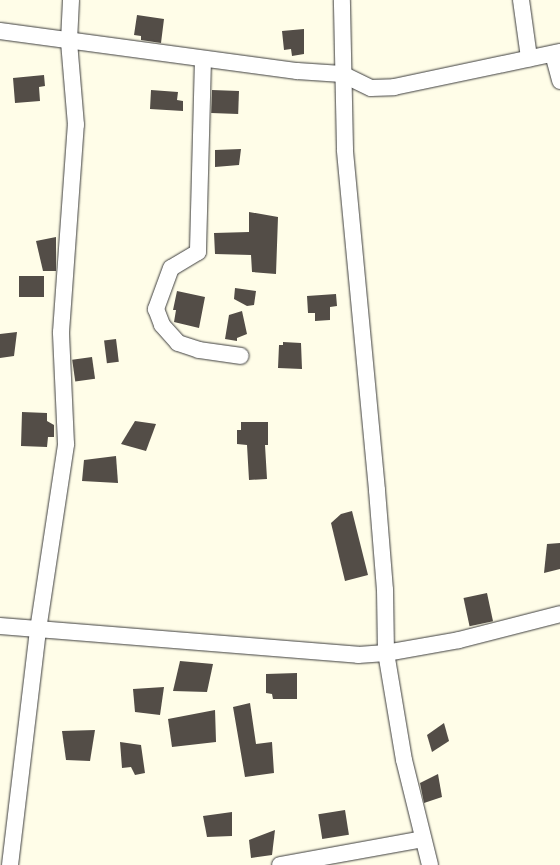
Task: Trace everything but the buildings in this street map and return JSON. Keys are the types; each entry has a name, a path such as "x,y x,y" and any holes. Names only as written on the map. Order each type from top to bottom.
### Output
{"street":[{"path":"10,865 38,630 66,444 61,332 76,125 69,41 71,0"},
{"path":"342,0 342,74 346,157 385,590 386,653 404,760 430,865"},
{"path":"521,0 529,58"},
{"path":"0,31 203,59 342,74 371,88 394,87 557,53 560,81"},
{"path":"203,59 198,252 171,268 156,309 162,325 178,342 199,350 242,356"},
{"path":"0,626 358,655 386,653 459,640 560,614"},
{"path":"280,865 423,839"}]}
